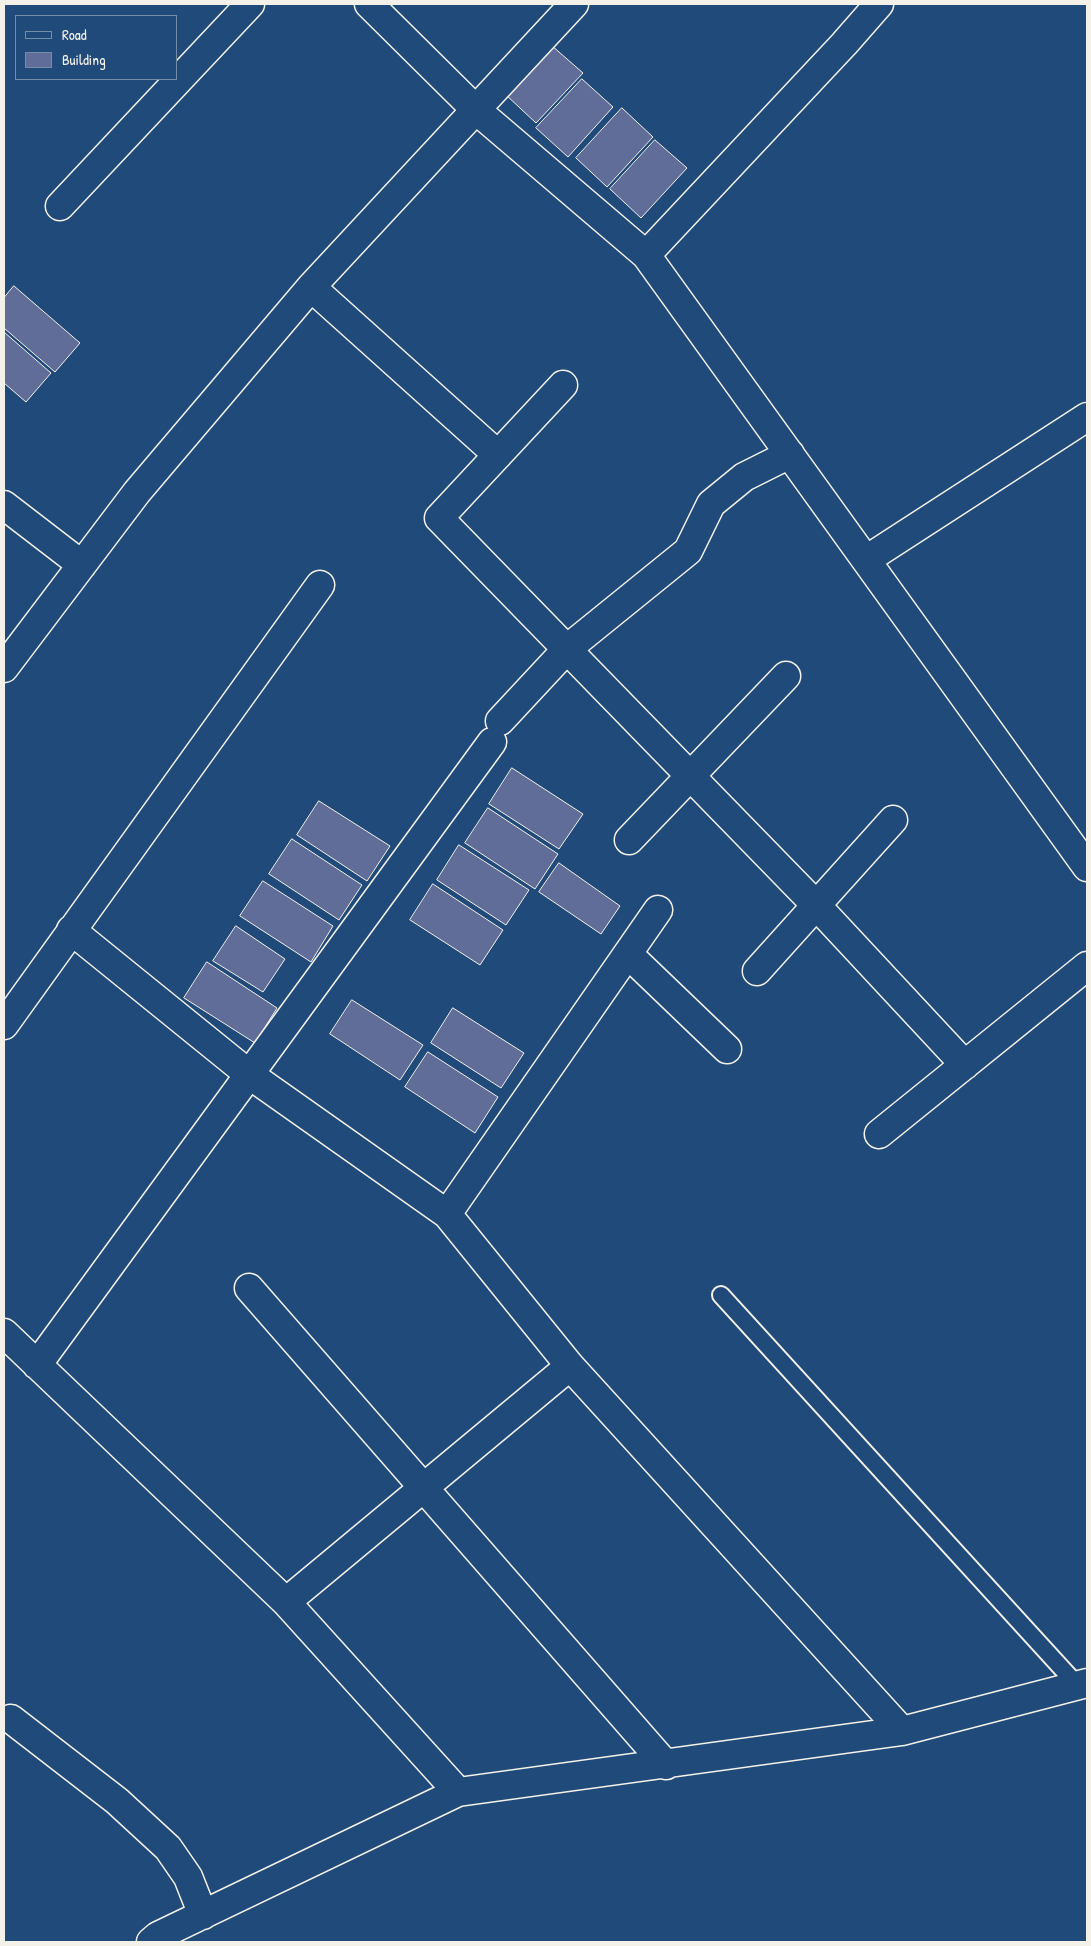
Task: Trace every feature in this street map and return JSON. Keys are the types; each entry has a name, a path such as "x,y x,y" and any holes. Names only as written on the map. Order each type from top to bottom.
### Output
{"street":[{"path":"60,206 250,4"},
{"path":"369,4 475,109 646,255 1087,867"},
{"path":"4,668 137,492 311,287 574,4"},
{"path":"646,255 844,44 879,4"},
{"path":"311,287 498,455"},
{"path":"563,385 439,518 816,905 965,1065"},
{"path":"866,560 1087,417"},
{"path":"38,1365 250,1076 496,732 567,649 688,551 711,504 744,477 790,454"},
{"path":"4,505 82,565"},
{"path":"4,1025 320,585"},
{"path":"628,840 786,676"},
{"path":"757,972 893,820"},
{"path":"447,1214 658,910"},
{"path":"71,930 250,1076 447,1214 570,1366 902,1731"},
{"path":"628,954 727,1049"},
{"path":"879,1134 1087,966"},
{"path":"249,1288 666,1764"},
{"path":"4,1333 286,1602 458,1792"},
{"path":"286,1602 570,1366"},
{"path":"151,1942 158,1936 458,1792 902,1731 1082,1685"},
{"path":"10,1719 117,1801 168,1848 188,1877 203,1915"}],"lane":[{"path":"721,1295 1082,1685"}],"building":[{"path":"551,45 583,73 536,123 505,94"},
{"path":"582,79 613,107 568,157 536,128"},
{"path":"622,108 653,137 607,187 576,158"},
{"path":"655,140 687,168 641,218 610,189"},
{"path":"14,286 80,343 55,372 4,328 4,298"},
{"path":"4,332 51,373 26,402 4,383"},
{"path":"512,768 583,814 559,849 489,804"},
{"path":"319,801 390,846 367,881 297,835"},
{"path":"488,808 558,854 535,889 465,843"},
{"path":"292,839 362,885 339,920 269,874"},
{"path":"459,845 529,890 506,925 437,880"},
{"path":"559,863 620,906 601,934 539,892"},
{"path":"263,881 333,926 311,962 240,916"},
{"path":"433,884 503,930 480,965 410,920"},
{"path":"236,926 285,959 263,992 213,961"},
{"path":"207,962 277,1008 255,1043 184,998"},
{"path":"352,1000 423,1045 400,1080 330,1034"},
{"path":"453,1008 524,1053 501,1088 431,1043"},
{"path":"428,1052 498,1097 475,1133 405,1087"}]}
